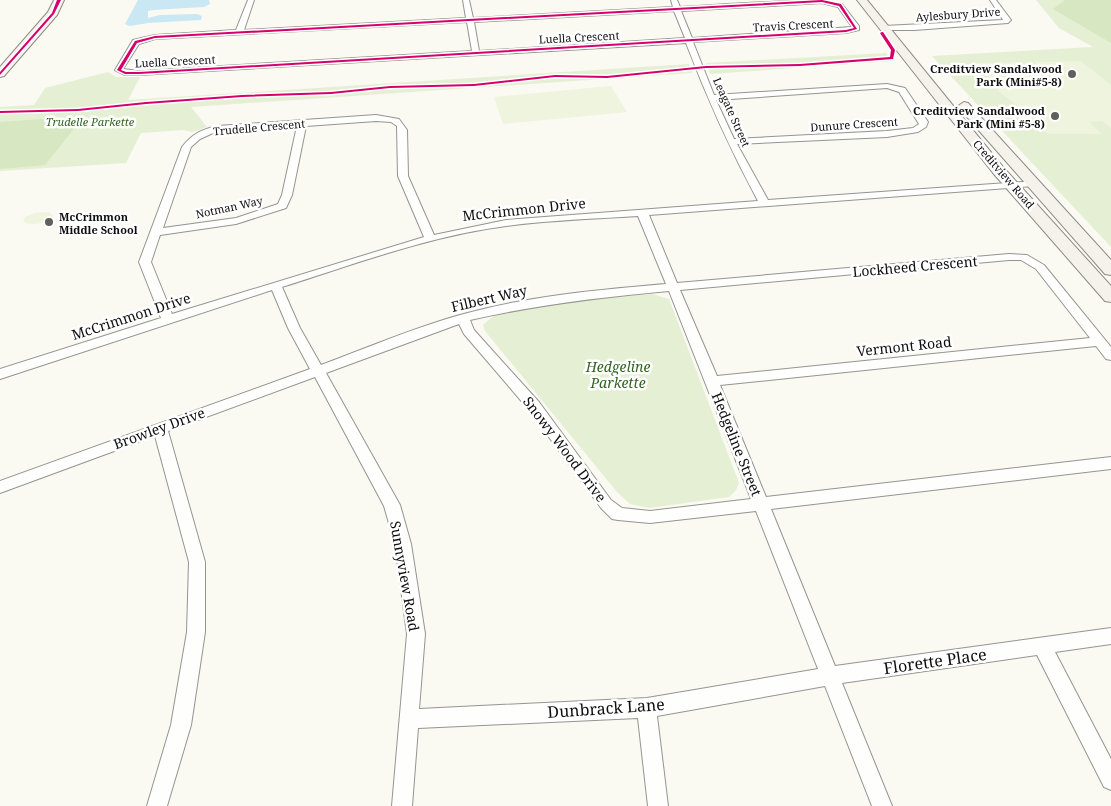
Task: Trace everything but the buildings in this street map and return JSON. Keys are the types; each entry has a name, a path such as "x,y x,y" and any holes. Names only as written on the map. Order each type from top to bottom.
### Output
{"main road":[{"path":"0,74 53,14 59,0"},
{"name":"Creditview Road","path":"862,0 892,28 1111,270"},
{"name":"Creditview Road","path":"888,14 892,28 998,170 1111,297"}],"street":[{"path":"239,33 251,0"},
{"path":"466,0 476,53"},
{"name":"Leagate Street","path":"674,0 711,98 731,142 764,203"},
{"name":"Aylesbury Drive","path":"892,28 1006,22 1007,20 993,0"},
{"name":"Travis Crescent","path":"677,9 822,2 840,5 856,28 846,32 688,41"},
{"name":"Luella Crescent","path":"677,9 141,40 134,44 119,70 125,73 138,73 688,41"},
{"name":"Dunure Crescent","path":"711,98 887,86 902,90 924,122 923,125 915,130 887,134 731,142"},
{"name":"Trudelle Crescent","path":"168,320 145,262 187,148 193,138 211,130 376,118 397,120 402,124 403,176 430,238"},
{"name":"Notman Way","path":"155,232 213,226 270,212 282,206 287,195 302,123"},
{"name":"McCrimmon Drive","path":"0,374 430,238 506,223 1012,184 1034,184"},
{"name":"Hedgeline Street","path":"642,212 712,381 882,806"},
{"name":"Lockheed Crescent","path":"674,289 990,259 1024,258 1040,267 1111,356"},
{"name":"Sunnyview Road","path":"274,286 294,328 319,369 392,505 403,544 416,634 402,806"},
{"name":"Filbert Way","path":"319,369 462,318 524,304 597,294 674,289"},
{"name":"Snowy Wood Drive","path":"462,318 468,331 534,406 606,504 618,514 650,517 761,503"},
{"name":"Vermont Road","path":"712,381 1099,341"},
{"name":"Browley Drive","path":"0,487 319,369"},
{"path":"156,806 180,725 196,632 197,562 160,428"},
{"path":"761,503 1111,463"},
{"name":"Florette Place","path":"829,676 1111,636"},
{"path":"1042,646 1111,780"},
{"name":"Dunbrack Lane","path":"410,719 647,708 829,676"},
{"path":"647,708 658,806"}],"green space":[{"path":"1036,0 1111,0 1111,247 932,56 1093,47 1059,28"},
{"path":"1065,0 1111,0 1111,43 1053,9"},
{"path":"886,53 893,61 710,74 706,63"},
{"path":"1081,61 1111,85 1111,128 1102,121 1089,122 1102,134 1048,134 1018,106 999,92 995,83 974,63 1021,62 1029,69 1042,69 1034,62"},
{"name":"Trudelle Parkette","path":"689,64 692,73 191,107 207,127 192,132 183,130 141,133 126,163 0,171 0,107 34,105 45,88 108,72 116,77 140,77 128,100"},
{"path":"611,86 627,112 503,124 494,97"},
{"path":"84,116 45,165 0,169 0,122"},
{"path":"49,212 53,216 43,222 30,224 23,222 25,217 35,213"},
{"name":"Hedgeline Parkette","path":"652,294 669,299 739,483 736,490 729,497 649,508 630,504 617,492 485,331 483,325 495,315 549,303"}],"water":[{"path":"138,0 209,0 210,4 204,7 148,11 148,18 160,15 197,14 202,16 201,20 130,26 125,24"}],"cycle path":[{"path":"0,74 53,13 59,0"},
{"path":"822,1 840,5 856,28 846,31 139,73 125,73 119,70 136,42 155,37 822,1"},
{"path":"0,112 78,110 242,96 331,93 390,87 474,85 555,76 607,77 706,67 800,65 892,58 893,50 882,33"}],"place":[{"name":"Creditview Sandalwood Park (Mini#5-8)","path":"1072,74"},
{"name":"Creditview Sandalwood Park (Mini #5-8)","path":"1055,116"},
{"name":"McCrimmon Middle School","path":"49,222"}]}
